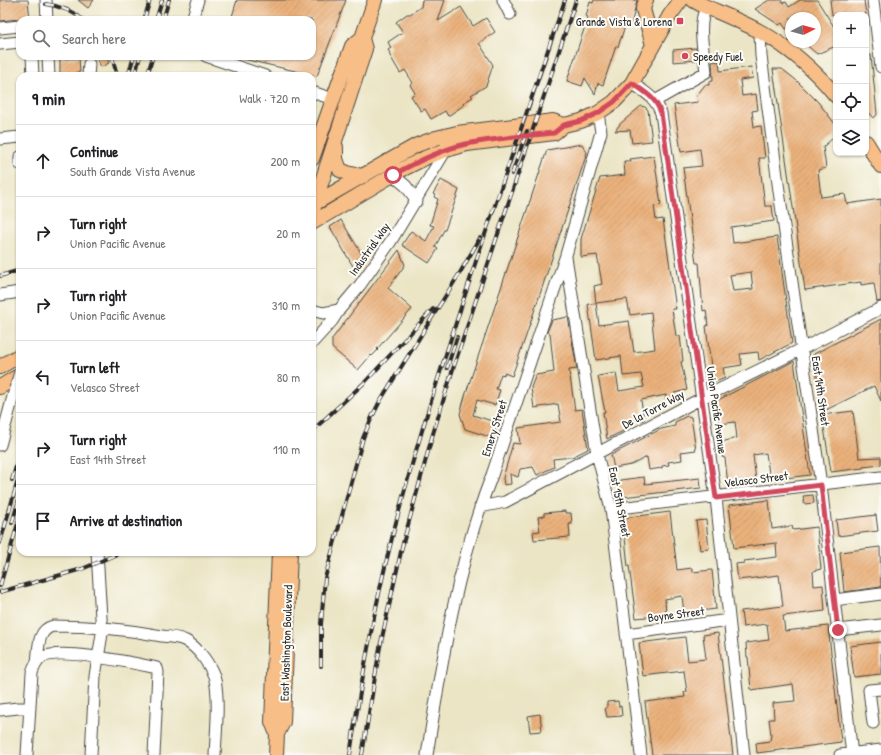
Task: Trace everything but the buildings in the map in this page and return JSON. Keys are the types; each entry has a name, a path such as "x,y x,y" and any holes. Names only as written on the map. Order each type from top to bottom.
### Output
{"main road":[{"path":"316,148 352,46 362,38 375,0"},
{"path":"646,0 643,9 653,45"},
{"path":"316,206 363,176 417,145 445,143 467,144 554,133 564,125 581,121 598,113 614,102 632,83 670,15 681,0"},
{"path":"693,0 760,32 800,60 833,92"},
{"path":"316,199 365,49 362,38"},
{"path":"337,137 336,159 340,170 350,174 363,176"},
{"path":"316,221 393,175 427,157 445,143"},
{"path":"869,147 881,166"},
{"path":"0,367 16,357"},
{"path":"0,387 16,377"},
{"name":"East Washington Boulevard","path":"277,734 272,722 279,556"},
{"name":"East Washington Boulevard","path":"276,755 277,734 283,722 290,556"}],"street":[{"path":"46,0 47,16"},
{"path":"193,16 198,0"},
{"path":"503,0 510,14"},
{"path":"876,6 881,67"},
{"path":"632,83 655,101 706,72 701,23 702,15 706,7"},
{"path":"0,28 16,26"},
{"name":"East 14th Street","path":"760,32 761,56 821,485 852,754"},
{"path":"0,44 16,42"},
{"path":"32,60 33,72"},
{"path":"48,60 49,72"},
{"path":"218,60 253,72"},
{"path":"89,72 90,64"},
{"path":"316,93 333,99"},
{"name":"Union Pacific Avenue","path":"655,101 661,113 716,498 744,755"},
{"name":"Emery Street","path":"427,755 450,621 472,530 495,468 566,255 601,132 598,113"},
{"path":"0,139 16,137"},
{"name":"Industrial Way","path":"316,339 360,285 391,242 417,200 445,143"},
{"path":"393,175 406,186 417,200"},
{"name":"East 15th Street","path":"566,255 597,454 611,509 641,755"},
{"path":"0,295 16,293"},
{"name":"De la Torre Way","path":"480,507 505,502 702,398 881,308"},
{"path":"316,311 323,313 339,310"},
{"path":"0,445 16,389"},
{"name":"Velasco Street","path":"611,509 716,498 881,477"},
{"path":"91,755 95,676 102,628 97,556"},
{"path":"834,600 881,594"},
{"name":"Boyne Street","path":"626,634 729,620"},
{"path":"838,630 881,625"},
{"path":"37,662 40,638 49,627 53,626 90,626 150,633 184,640 195,648 206,662 214,676 217,702 215,755"},
{"path":"27,755 32,673 37,662 41,658 50,654 98,657 153,666 157,668 154,755"},
{"path":"873,723 869,690 881,689"},
{"path":"0,710 30,708"},
{"path":"840,755 881,750"}],"railway":[{"path":"145,16 150,0"},
{"path":"157,16 162,0"},
{"path":"164,16 169,0"},
{"path":"350,755 363,673 379,592 411,467 477,258 565,0"},
{"path":"362,755 380,647 402,547 432,437 453,369 576,0"},
{"path":"46,4 66,9 78,16"},
{"path":"113,60 116,72"},
{"path":"129,72 133,60"},
{"path":"136,72 139,60"},
{"path":"148,72 152,60"},
{"path":"512,174 527,131"},
{"path":"321,666 321,624 325,578 363,438 380,401 480,238"},
{"path":"0,276 16,271"},
{"path":"316,427 365,382 433,309"},
{"path":"447,368 457,337"},
{"path":"12,480 16,466"},
{"path":"0,543 16,487"},
{"path":"12,523 16,510"},
{"path":"0,586 16,530"},
{"path":"0,592 82,569 113,556"}],"place":[{"name":"Grande Vista & Lorena","path":"680,21"},
{"name":"Speedy Fuel","path":"685,56"}],"route":[{"path":"393,175 427,157 467,144 554,133 564,125 590,118 598,113 614,102 632,83 658,104 661,113 677,219 716,498 821,485 838,630"}]}
